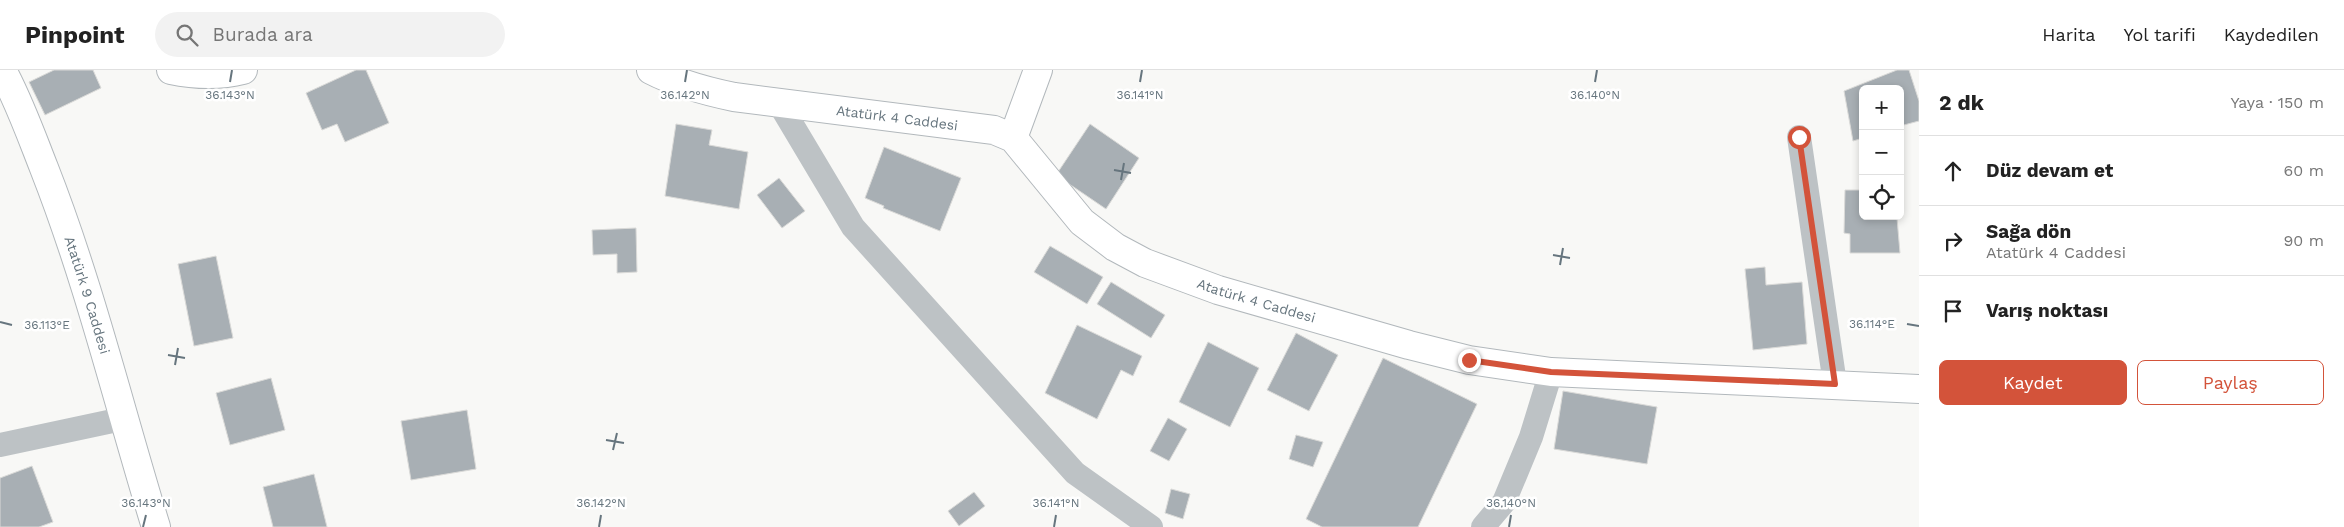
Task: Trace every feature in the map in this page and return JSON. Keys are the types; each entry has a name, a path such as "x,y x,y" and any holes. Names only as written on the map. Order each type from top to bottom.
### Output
{"street":[{"name":"Atatürk 9 Caddesi","path":"2,70 35,144 79,264 122,420 156,527"},
{"path":"171,70 190,74 214,74 242,70"},
{"name":"Atatürk 4 Caddesi","path":"651,70 669,79 701,90 779,104 994,130 1013,138 1082,222 1115,247 1145,264 1218,290 1409,345 1469,360 1551,372 1919,389"},
{"path":"1013,138 1038,70"},
{"path":"779,104 853,227 1075,473 1151,527"},
{"path":"1799,137 1835,384"},
{"path":"1483,527 1504,502 1531,437 1551,372"},
{"path":"0,446 122,420"}],"building":[{"path":"54,70 93,70 101,88 45,115 29,82"},
{"path":"356,70 366,70 389,123 345,142 337,124 322,130 306,93"},
{"path":"1897,70 1909,70 1919,101 1919,121 1904,125 1904,85 1859,85"},
{"path":"1859,85 1859,139 1853,141 1844,91"},
{"path":"676,124 712,130 709,145 748,152 739,209 665,196"},
{"path":"1090,124 1139,158 1106,209 1056,175"},
{"path":"884,147 961,178 940,231 883,208 884,206 865,198"},
{"path":"779,178 805,211 782,228 757,195"},
{"path":"1845,190 1859,190 1859,220 1897,220 1900,253 1850,253 1850,234 1844,233"},
{"path":"636,228 637,272 617,273 617,254 593,255 592,230"},
{"path":"1050,246 1103,277 1087,304 1034,272"},
{"path":"216,256 233,338 194,346 178,264"},
{"path":"1765,267 1766,285 1802,282 1807,344 1753,350 1745,269"},
{"path":"1111,282 1165,315 1151,338 1097,304"},
{"path":"1077,325 1142,356 1133,376 1121,370 1097,419 1045,393"},
{"path":"1296,333 1338,355 1309,411 1267,390"},
{"path":"1208,342 1259,368 1230,427 1179,402"},
{"path":"1383,358 1477,404 1418,527 1322,527 1306,519"},
{"path":"271,378 285,430 230,445 216,393"},
{"path":"1563,391 1657,407 1647,464 1554,449"},
{"path":"467,410 476,469 411,480 401,421"},
{"path":"1168,418 1187,429 1169,461 1150,451"},
{"path":"1296,435 1323,442 1313,467 1289,459"},
{"path":"32,466 53,522 39,527 0,527 0,478"},
{"path":"314,474 327,527 273,527 263,487"},
{"path":"1171,489 1190,494 1183,519 1165,513"},
{"path":"974,492 985,506 959,526 948,511"}],"route":[{"path":"1469,360 1551,372 1835,384 1799,137"}]}
